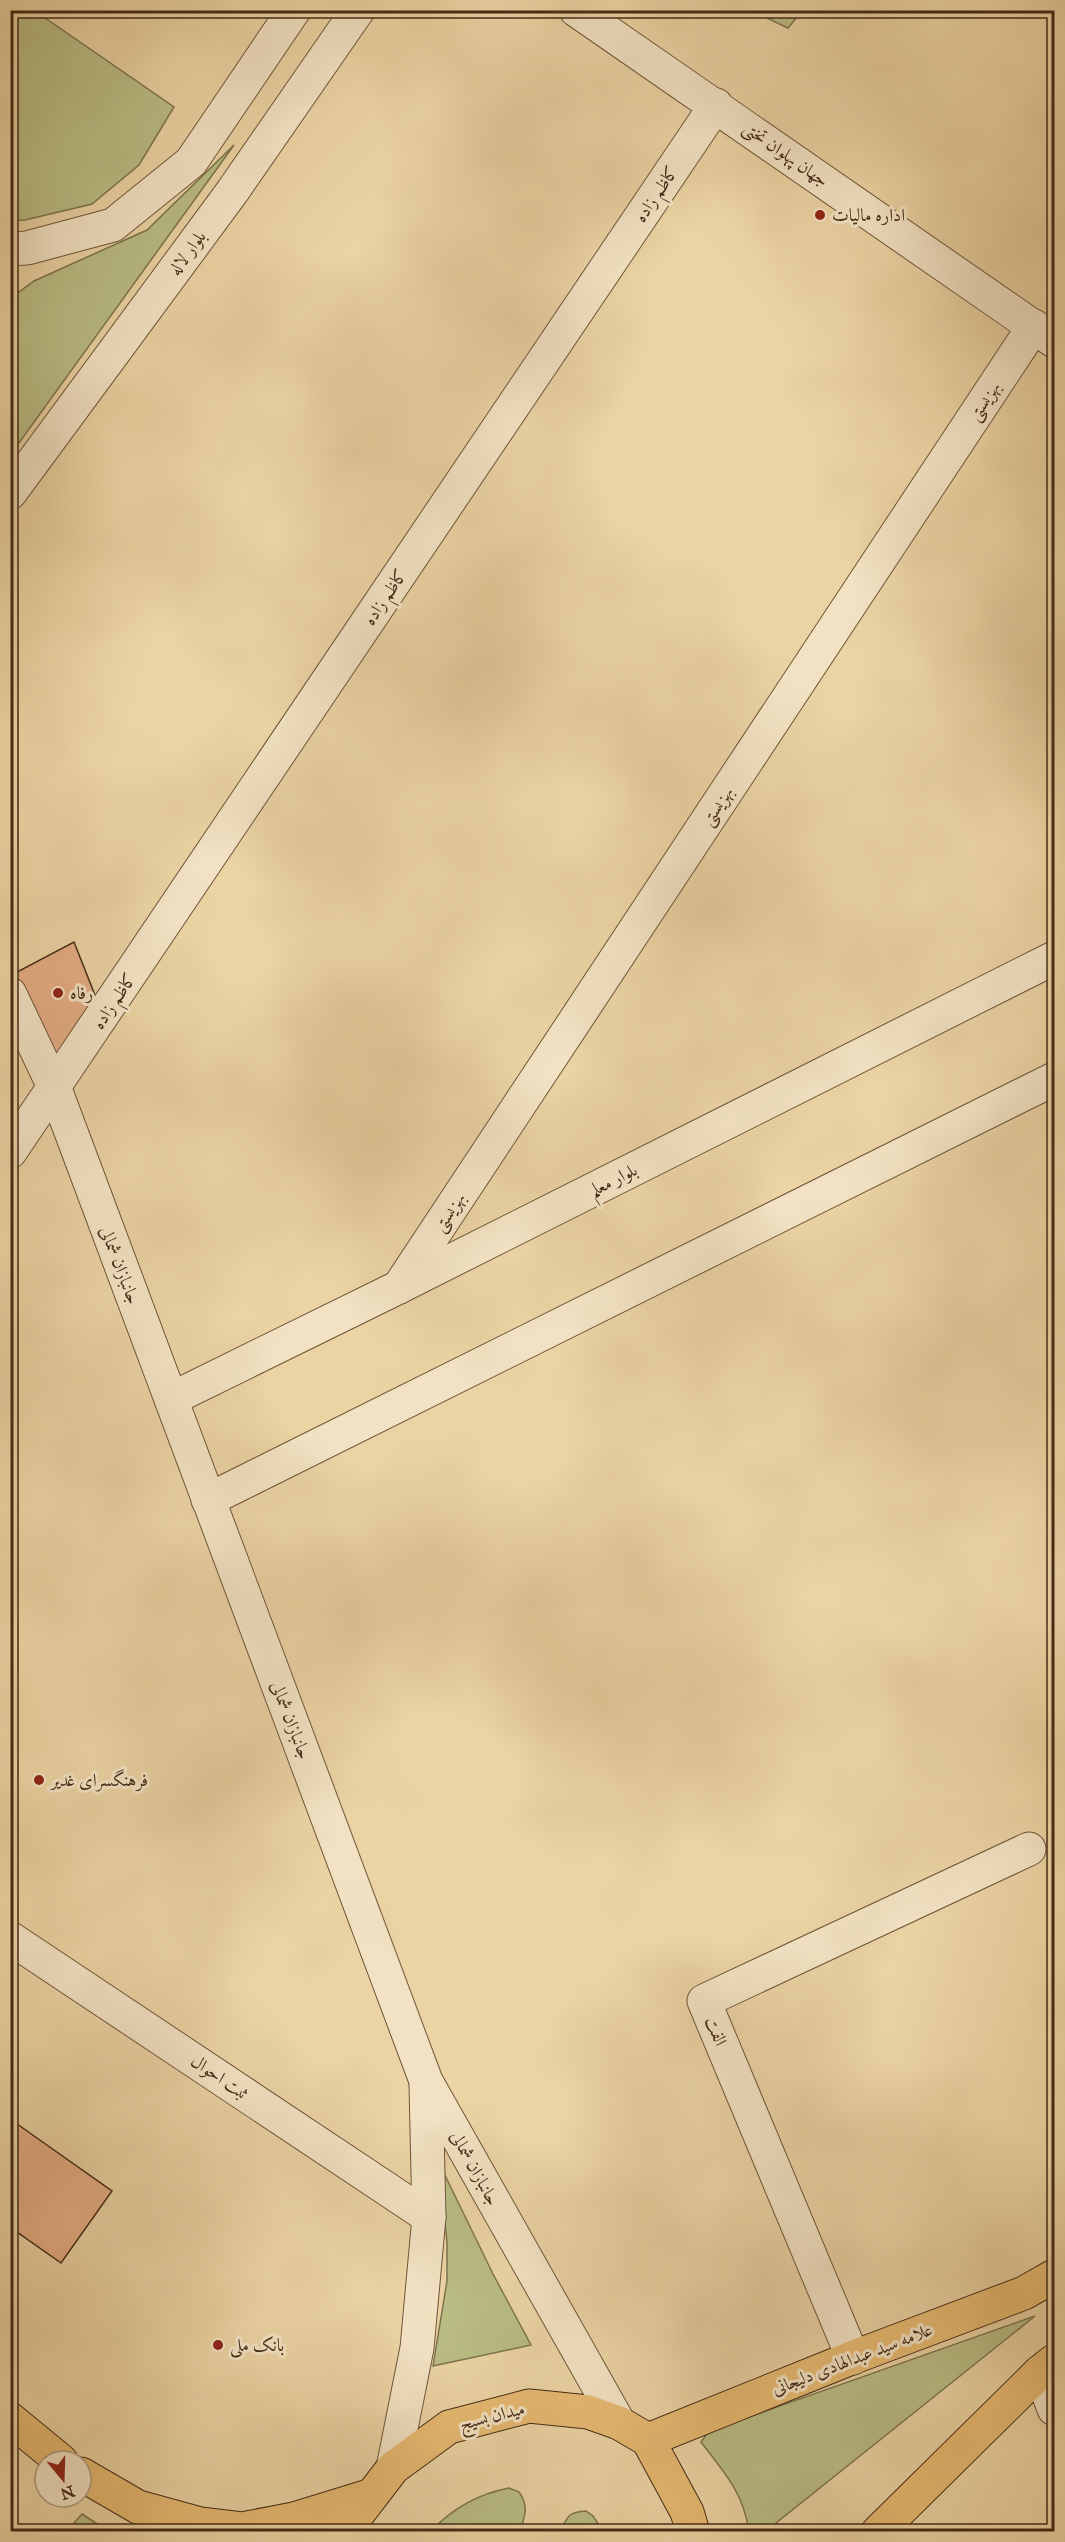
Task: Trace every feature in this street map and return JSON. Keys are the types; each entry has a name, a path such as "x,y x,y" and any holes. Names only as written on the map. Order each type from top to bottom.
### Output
{"main road":[{"name":"علامه سید عبدالهادی دلیجانی","path":"648,2440 1024,2293 1054,2276"},
{"path":"878,2532 1047,2367"},
{"name":"میدان بسیج","path":"344,2532 393,2468 449,2427 529,2406 588,2412 619,2423 648,2440"},
{"path":"10,2419 46,2449"},
{"path":"648,2440 687,2512 693,2532"},
{"path":"93,2481 138,2507 200,2524 242,2529 294,2519 372,2495"}],"street":[{"path":"10,249 27,248 113,225 191,162 294,10"},
{"name":"بلوار لاله","path":"10,493 232,192 358,10"},
{"name":"جهان پهلوان تختی","path":"576,10 1044,333"},
{"name":"کاظم زاده","path":"10,1152 55,1089 716,105"},
{"name":"بهزیستی","path":"399,1287 1044,333"},
{"name":"بلوار معلم","path":"171,1399 1054,958"},
{"name":"جانبازان شمالی","path":"10,994 55,1089 426,2081 619,2423"},
{"path":"208,1500 1054,1079"},
{"name":"الفت","path":"853,2358 704,2001 1029,1849"},
{"name":"ثبت احوال","path":"10,1938 429,2217"},
{"path":"393,2468 417,2348 429,2217 426,2081"},
{"path":"1047,2367 1054,2409"}],"green space":[{"path":"802,10 788,28 752,11"},
{"path":"10,11 35,11 174,107 139,165 92,204 25,220 11,221"},
{"path":"234,145 11,454 11,298 34,281 147,230"},
{"path":"439,2163 493,2274 531,2345 433,2366 447,2281 447,2242"},
{"path":"1035,2316 766,2531 749,2531 737,2494 725,2473 701,2442 709,2431"},
{"path":"509,2488 519,2492 524,2502 525,2516 520,2531 431,2531 448,2515 466,2503 486,2494"},
{"path":"586,2511 593,2516 603,2531 561,2531 569,2516 576,2512"},
{"path":"82,2514 108,2531 67,2531"}],"building":[{"name":"رفاه","path":"74,942 102,1013 56,1082 15,973"},
{"path":"10,2119 112,2191 61,2263 10,2227"}],"place":[{"name":"اداره مالیات","path":"820,215"},
{"name":"رفاه","path":"58,993"},
{"name":"فرهنگسرای غدیر","path":"39,1780"},
{"name":"بانک ملی","path":"218,2345"}]}
